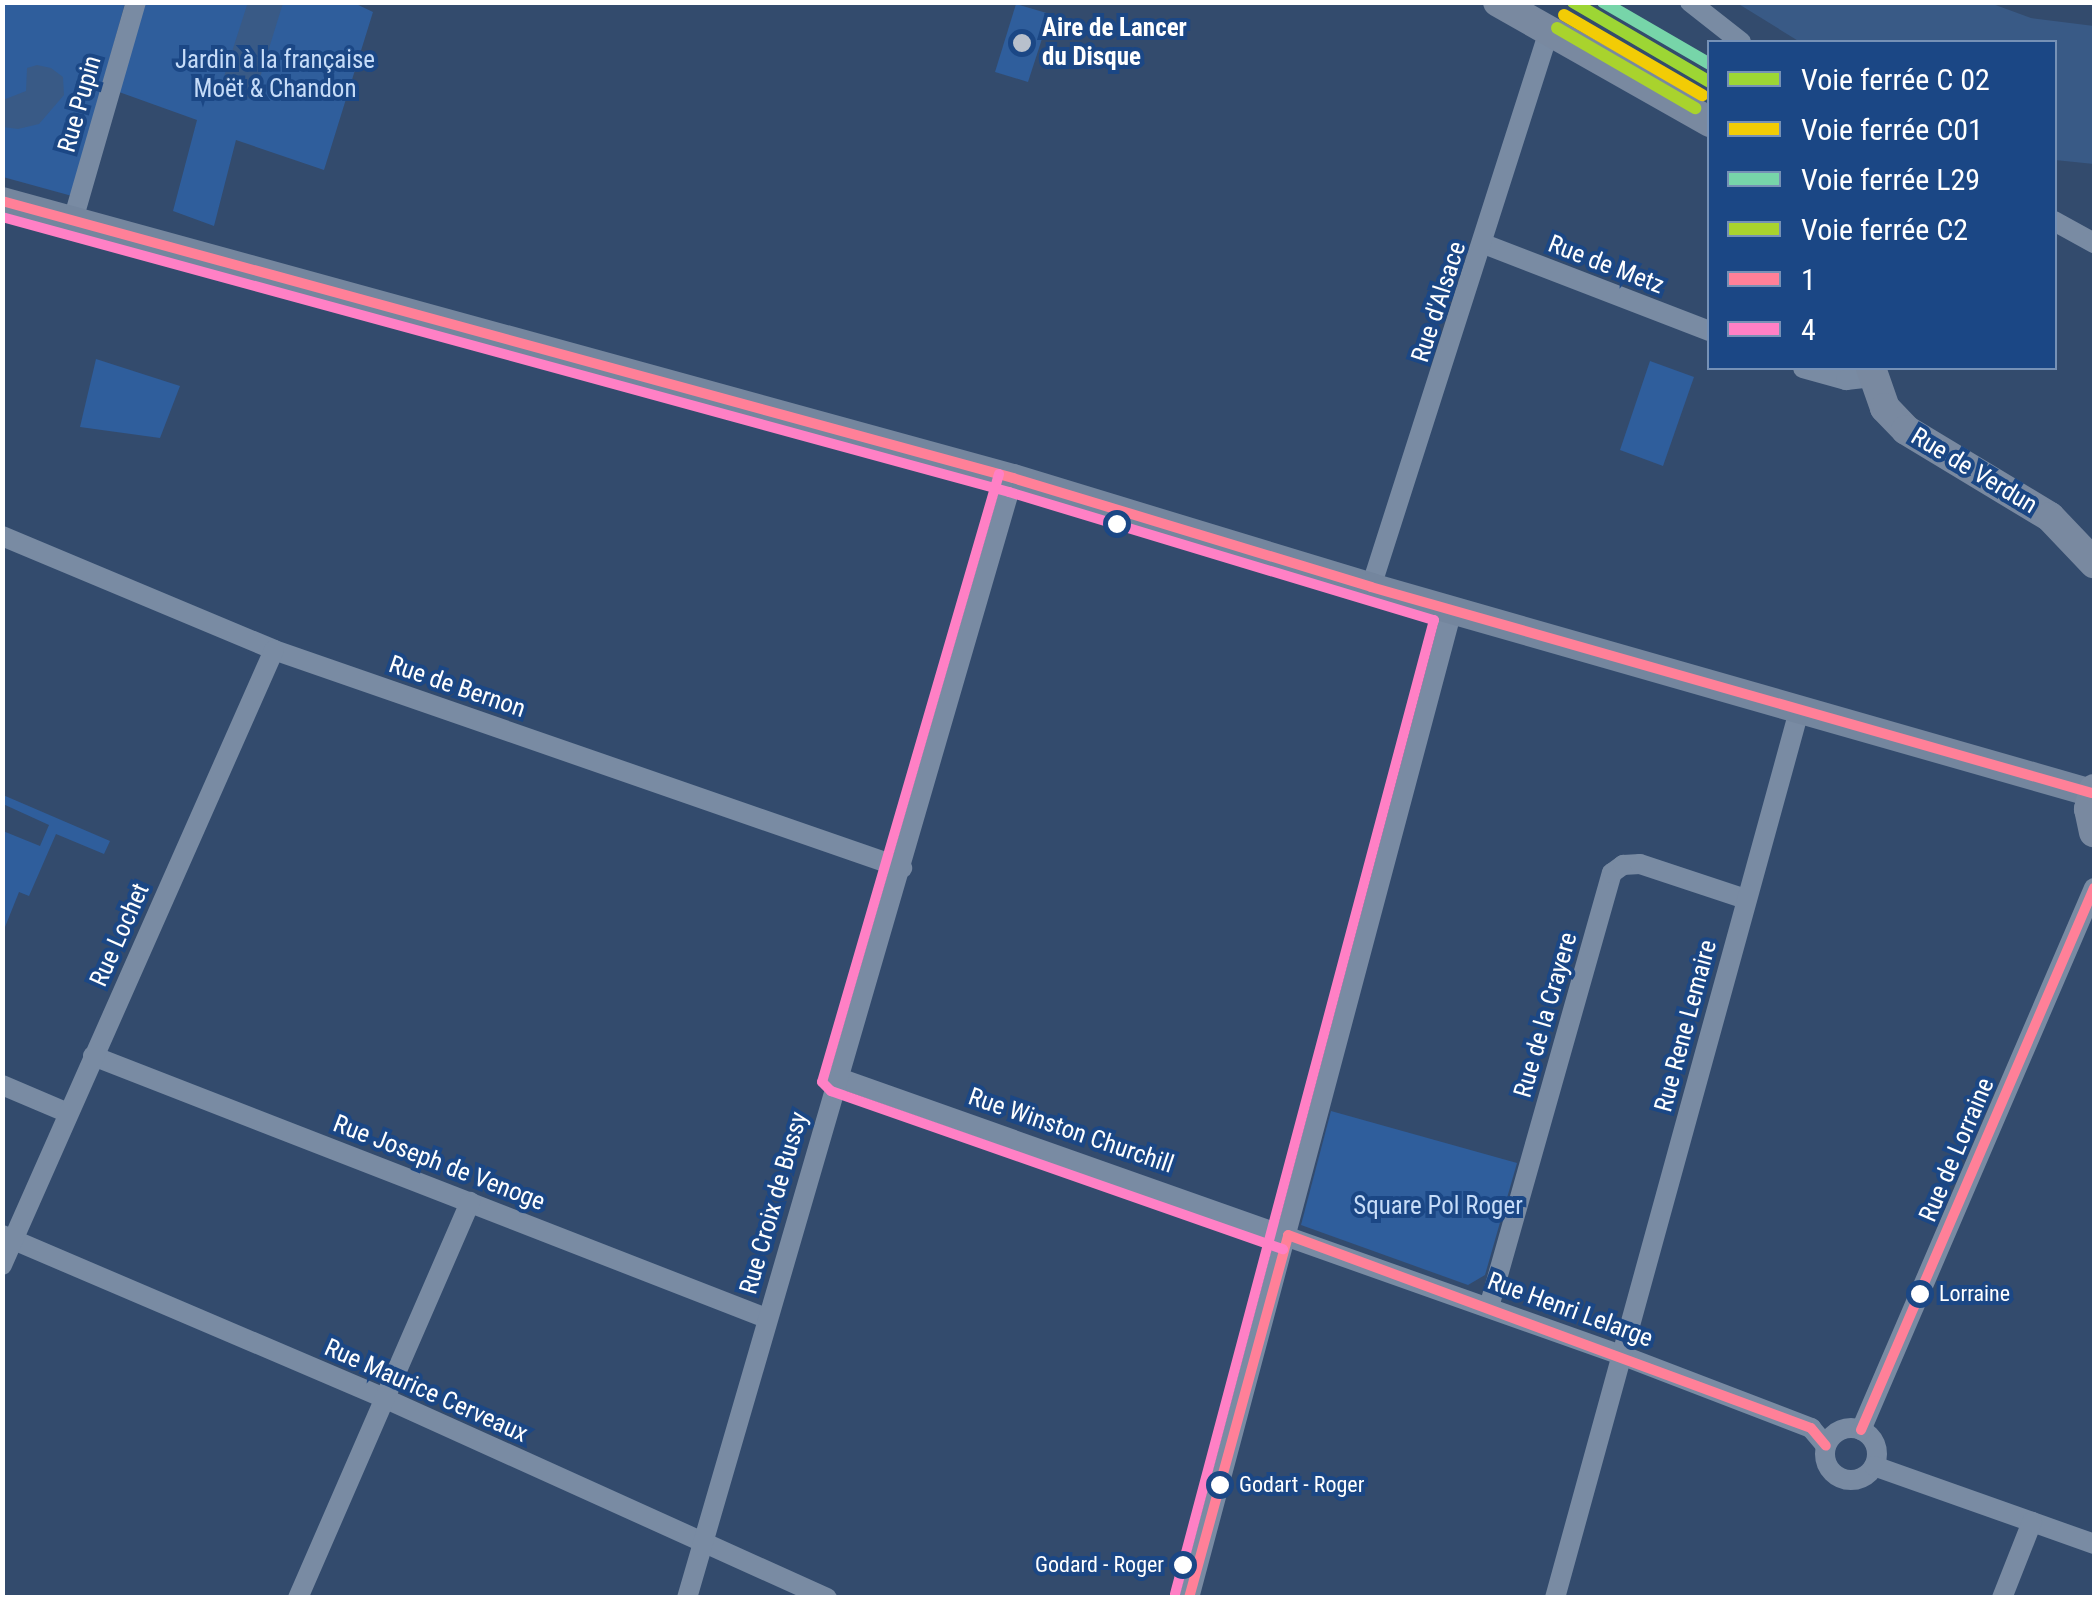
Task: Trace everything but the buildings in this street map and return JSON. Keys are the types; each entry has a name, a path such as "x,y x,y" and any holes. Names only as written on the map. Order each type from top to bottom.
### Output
{"main road":[{"path":"1498,2 1707,120"},
{"path":"2,200 1014,478 1372,587 2093,791 2089,809 2094,832"},
{"name":"Rue de Verdun","path":"1872,372 1885,408 1906,430 2050,517 2094,563"}],"street":[{"name":"Rue Pupin","path":"74,220 136,2"},
{"path":"1690,2 1738,40"},
{"name":"Rue d'Alsace","path":"1372,587 1549,31"},
{"path":"2057,223 2094,243"},
{"name":"Rue de Metz","path":"1484,244 1707,331"},
{"path":"1809,370 1846,380 1872,372"},
{"name":"Rue Croix de Bussy","path":"688,1598 836,1077 902,868 1014,478"},
{"name":"Rue de Bernon","path":"2,536 274,650 902,868"},
{"path":"1189,1598 1452,610"},
{"name":"Rue Lochet","path":"2,1264 8,1238 68,1114 274,650"},
{"name":"Rue Rene Lemaire","path":"1555,1598 1799,710"},
{"name":"Rue de la Crayere","path":"1489,1308 1612,873 1623,866 1640,864 1746,899"},
{"name":"Rue de Lorraine","path":"1862,1430 2094,888"},
{"name":"Rue Joseph de Venoge","path":"94,1056 766,1318"},
{"name":"Rue Winston Churchill","path":"836,1077 1288,1236"},
{"path":"2,1085 68,1114"},
{"path":"298,1598 470,1202"},
{"name":"Rue Henri Lelarge","path":"1288,1236 1621,1355 1810,1428 1826,1446"},
{"name":"Rue Maurice Cerveaux","path":"8,1238 386,1399 827,1598"},
{"path":"1844,1429 1862,1430 1876,1450 1874,1466 1854,1479 1837,1476 1827,1462 1826,1446 1844,1429"},
{"path":"1874,1466 2094,1544"},
{"path":"2002,1598 2032,1522"}],"green space":[{"name":"Jardin à la française Moët & Chandon","path":"352,2 373,12 324,170 236,140 214,226 173,211 197,120 119,92 145,3"},
{"path":"2,3 125,3 72,196 3,177"},
{"name":"Aire de Lancer du Disque","path":"1016,4 1050,14 1028,82 995,72"},
{"path":"96,359 180,386 160,438 80,427"},
{"path":"1650,361 1694,377 1663,466 1620,450"},
{"path":"3,795 110,841 104,854 56,834 29,896 19,892 3,932 3,831 40,846 49,825 3,804"},
{"name":"Square Pol Roger","path":"1331,1111 1517,1163 1485,1275 1468,1285 1301,1225"}],"shaded area":[{"path":"248,2 283,3 253,100 220,89"},
{"path":"1737,3 1990,3 2031,18 2094,26 2094,164 2057,160 2057,40 1797,40"},
{"path":"27,68 51,68 63,77 64,95 39,124 18,129 3,127 3,100 26,91"}],"transit line":[{"path":"1573,2 1707,80"},
{"name":"1","path":"2,201 1013,478 1371,587 2092,793"},
{"name":"4","path":"2,217 1009,492 1434,620 1175,1594"},
{"name":"4","path":"999,474 822,1082 831,1091 1283,1249"},
{"name":"1","path":"1861,1430 2094,888"},
{"name":"1","path":"1189,1598 1288,1235 1811,1428 1826,1446"}],"rail line":[{"name":"L29","path":"1603,2 1707,62"},
{"name":"C01","path":"1564,15 1702,95"},
{"name":"C2","path":"1557,28 1695,108"}],"place":[{"name":"Aire de Lancer du Disque","path":"1022,43"},
{"name":"Lorraine","path":"1920,1294"},
{"name":"Godart - Roger","path":"1220,1485"},
{"name":"Godard - Roger","path":"1183,1565"}]}
